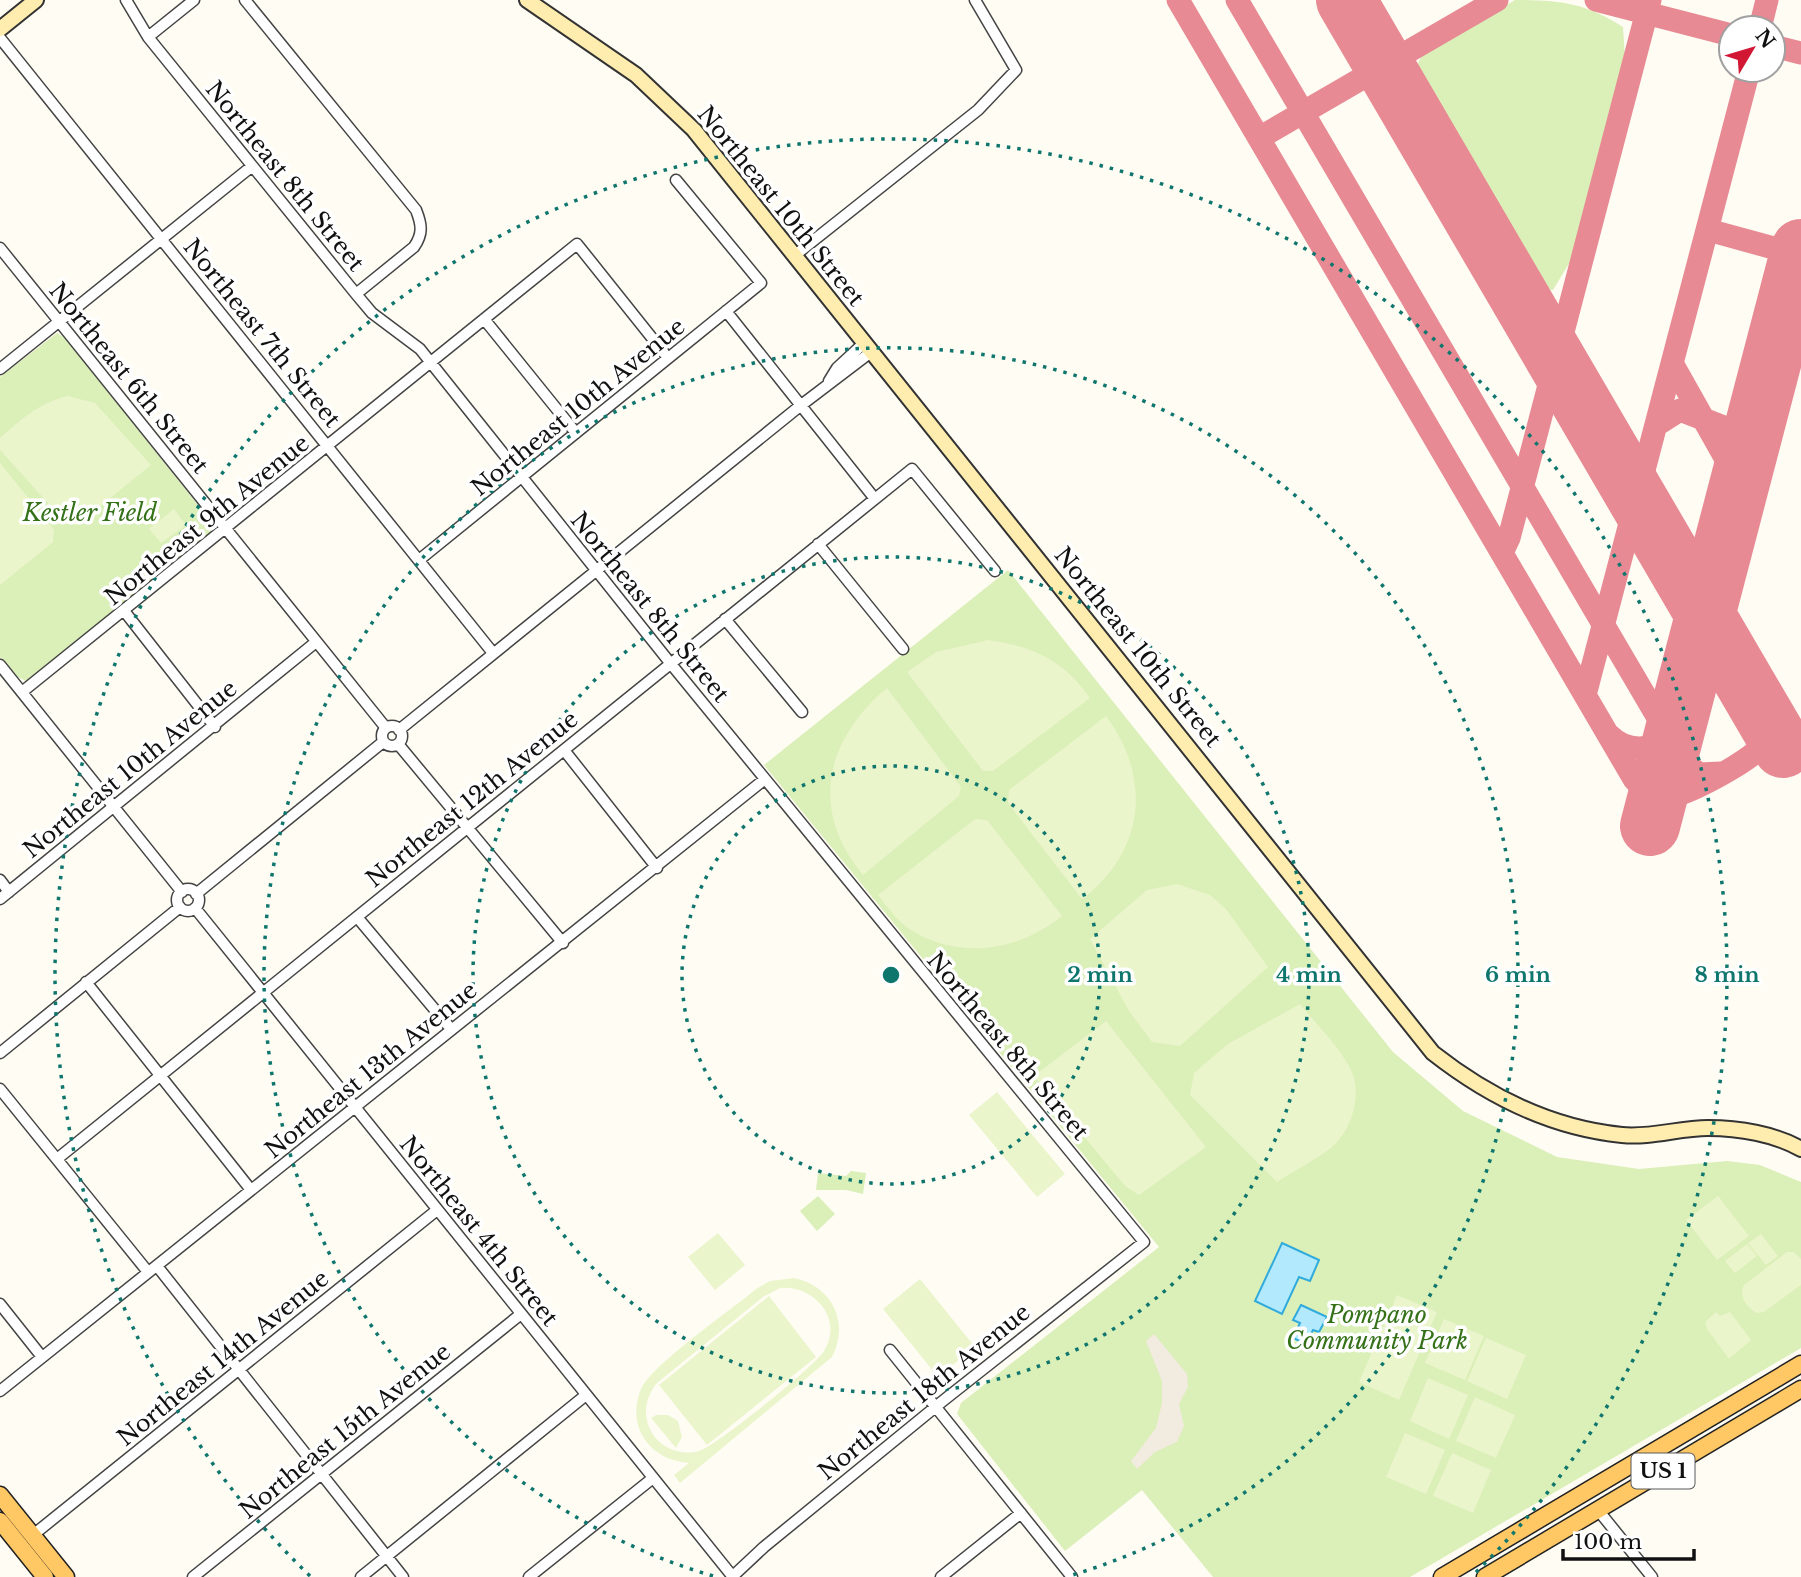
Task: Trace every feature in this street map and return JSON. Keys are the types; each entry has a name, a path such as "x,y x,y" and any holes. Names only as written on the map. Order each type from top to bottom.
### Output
{"main road":[{"name":"US 1","path":"1442,1577 1801,1363"},
{"name":"US 1","path":"1485,1577 1801,1389"},
{"path":"1598,1510 1600,1498 1616,1474"},
{"path":"0,1494 66,1577"},
{"path":"1535,1547 1546,1530 1548,1514"},
{"path":"0,1521 45,1577"}],"street":[{"path":"0,29 36,0"},
{"name":"Northeast 8th Street","path":"126,0 148,37 251,167 372,313 411,340 430,362 671,664 1144,1242"},
{"path":"148,37 194,0"},
{"path":"245,0 416,210 421,223 421,237 414,247 356,294"},
{"name":"Northeast 10th Street","path":"527,0 636,75 694,130 1433,1053 1469,1081 1500,1098 1521,1109 1573,1127 1624,1136 1708,1128 1780,1137 1801,1149"},
{"path":"794,256 978,110 1016,70 975,0"},
{"name":"Northeast 7th Street","path":"0,38 493,653"},
{"path":"0,369 251,167"},
{"name":"Northeast 10th Avenue","path":"419,560 761,283 676,180"},
{"name":"Northeast 9th Avenue","path":"22,692 125,612 577,244 668,358"},
{"name":"Northeast 6th Street","path":"0,248 386,728"},
{"path":"726,311 875,499"},
{"path":"484,319 576,433"},
{"path":"399,730 825,387 837,368 867,348"},
{"name":"Northeast 12th Avenue","path":"57,1159 912,469 995,571"},
{"path":"818,544 903,649"},
{"path":"125,612 215,727"},
{"path":"726,620 802,712"},
{"name":"Northeast 10th Avenue","path":"0,899 215,727 316,642"},
{"path":"0,665 182,892"},
{"path":"391,726 399,730 402,737 398,744 390,746 383,742 382,733 386,728 391,726"},
{"path":"196,894 383,742"},
{"path":"398,744 563,943"},
{"path":"564,750 657,868"},
{"name":"Northeast 13th Avenue","path":"0,1391 765,779"},
{"path":"0,880 9,892"},
{"path":"189,890 196,894 198,901 195,908 189,911 180,907 177,899 182,892 189,890"},
{"path":"0,1052 180,907"},
{"name":"Northeast 4th Street","path":"195,908 732,1577"},
{"path":"357,917 451,1030"},
{"path":"86,982 251,1191"},
{"path":"0,1089 57,1159 240,1369 403,1577"},
{"name":"Northeast 14th Avenue","path":"33,1535 437,1210"},
{"name":"Northeast 18th Avenue","path":"732,1577 764,1547 935,1407 1144,1242"},
{"path":"0,1304 43,1357"},
{"name":"Northeast 15th Avenue","path":"193,1577 522,1314"},
{"path":"890,1350 1072,1577"},
{"path":"361,1577 586,1395"},
{"path":"529,1577 653,1478"},
{"path":"1598,1510 1652,1577"},
{"path":"941,1577 1020,1513"}],"green space":[{"path":"1515,0 1572,4 1623,27 1625,57 1599,170 1573,257 1553,290 1541,289 1415,70 1422,55"},
{"name":"Kestler Field","path":"57,333 65,338 213,524 211,533 28,682 16,676 0,657 0,377"},
{"path":"67,396 95,403 151,465 77,525 66,523 0,450 0,438 23,418 38,408"},
{"path":"0,463 54,530 53,542 0,585"},
{"path":"174,509 186,525 161,543 149,529"},
{"name":"Pompano Community Park","path":"1008,570 1393,1052 1463,1111 1557,1157 1639,1169 1727,1161 1760,1165 1801,1182 1801,1348 1410,1577 1213,1577 1142,1490 1065,1551 957,1414 961,1403 1159,1247 764,765"},
{"path":"988,640 1019,646 1046,657 1069,674 1090,698 993,771 983,771 907,672 936,652"},
{"path":"887,688 961,787 959,796 863,875 846,850 835,826 831,801 832,777 838,753 850,730 866,708"},
{"path":"1106,716 1121,740 1131,765 1135,814 1119,859 1103,880 1082,899 1008,803 1009,790"},
{"path":"975,819 987,820 1062,916 1029,936 1011,943 973,948 935,941 910,930 895,916 878,895"},
{"path":"1177,884 1210,895 1226,909 1268,967 1180,1046 1152,1042 1129,1011 1090,939 1147,890"},
{"path":"1300,1004 1345,1059 1354,1078 1356,1096 1352,1116 1338,1141 1277,1182 1190,1095 1194,1073 1228,1044"},
{"path":"1106,1021 1206,1147 1139,1195 1125,1186 1034,1076"},
{"path":"997,1092 1065,1174 1037,1197 969,1115"},
{"path":"851,1171 866,1173 863,1194 846,1190 816,1190 818,1173 846,1176"},
{"path":"818,1196 835,1214 817,1231 800,1211"},
{"path":"1718,1196 1749,1236 1717,1260 1686,1220"},
{"path":"718,1233 745,1265 715,1290 688,1257"},
{"path":"1761,1234 1778,1256 1766,1265 1748,1243"},
{"path":"1747,1244 1757,1256 1735,1273 1725,1261"},
{"path":"1787,1252 1794,1252 1801,1259 1801,1285 1764,1312 1756,1313 1743,1297 1744,1285"},
{"path":"794,1278 807,1282 827,1297 834,1307 839,1331 832,1357 680,1483 674,1475 689,1463 668,1458 655,1451 639,1428 636,1410 642,1387 662,1364 756,1289 770,1281","holes":["780,1288 792,1289 814,1298 828,1316 829,1339 816,1360 743,1421 699,1451 686,1453 673,1450 656,1439 646,1414 650,1395 657,1383 763,1297"]},
{"path":"920,1279 975,1347 938,1377 883,1309"},
{"path":"1397,1295 1437,1312 1399,1400 1359,1382"},
{"path":"769,1296 816,1357 707,1445 659,1385"},
{"path":"1716,1312 1720,1316 1730,1312 1751,1340 1729,1359 1707,1329 1705,1322"},
{"path":"1444,1319 1484,1336 1465,1380 1425,1363"},
{"path":"1486,1338 1526,1355 1507,1399 1467,1381"},
{"path":"1428,1378 1468,1395 1449,1439 1410,1421"},
{"path":"1475,1397 1515,1415 1496,1458 1456,1441"},
{"path":"668,1415 678,1421 682,1437 676,1448 651,1418"},
{"path":"1405,1433 1445,1450 1426,1494 1386,1477"},
{"path":"1452,1453 1491,1470 1473,1513 1433,1496"}],"shaded area":[{"path":"1154,1334 1187,1374 1188,1387 1179,1404 1184,1426 1177,1442 1155,1452 1137,1469 1131,1461 1156,1428 1162,1403 1162,1381 1146,1341"}],"water":[{"path":"1282,1243 1319,1260 1310,1281 1299,1277 1282,1314 1255,1301"},
{"path":"1301,1305 1327,1317 1319,1332 1313,1330 1306,1344 1293,1338 1300,1323 1293,1320"}],"taxiway":[{"path":"1178,0 1634,779 1648,792 1661,797 1675,796 1701,785 1745,760 1761,746 1766,731 1764,715"},
{"path":"1237,0 1684,762 1699,774 1721,773"},
{"path":"1259,138 1497,0"},
{"path":"1596,0 1717,31"},
{"path":"1502,553 1509,538 1650,0"},
{"path":"1764,14 1767,0"},
{"path":"1787,50 1801,53"},
{"path":"1585,695 1745,84"},
{"path":"1708,230 1799,255"},
{"path":"1673,365 1740,484"},
{"path":"1658,424 1680,410 1734,431 1758,415"},
{"path":"1609,735 1624,745 1639,748 1671,740"}],"runway":[{"path":"1346,0 1783,748"},
{"path":"1650,826 1801,249"}]}
